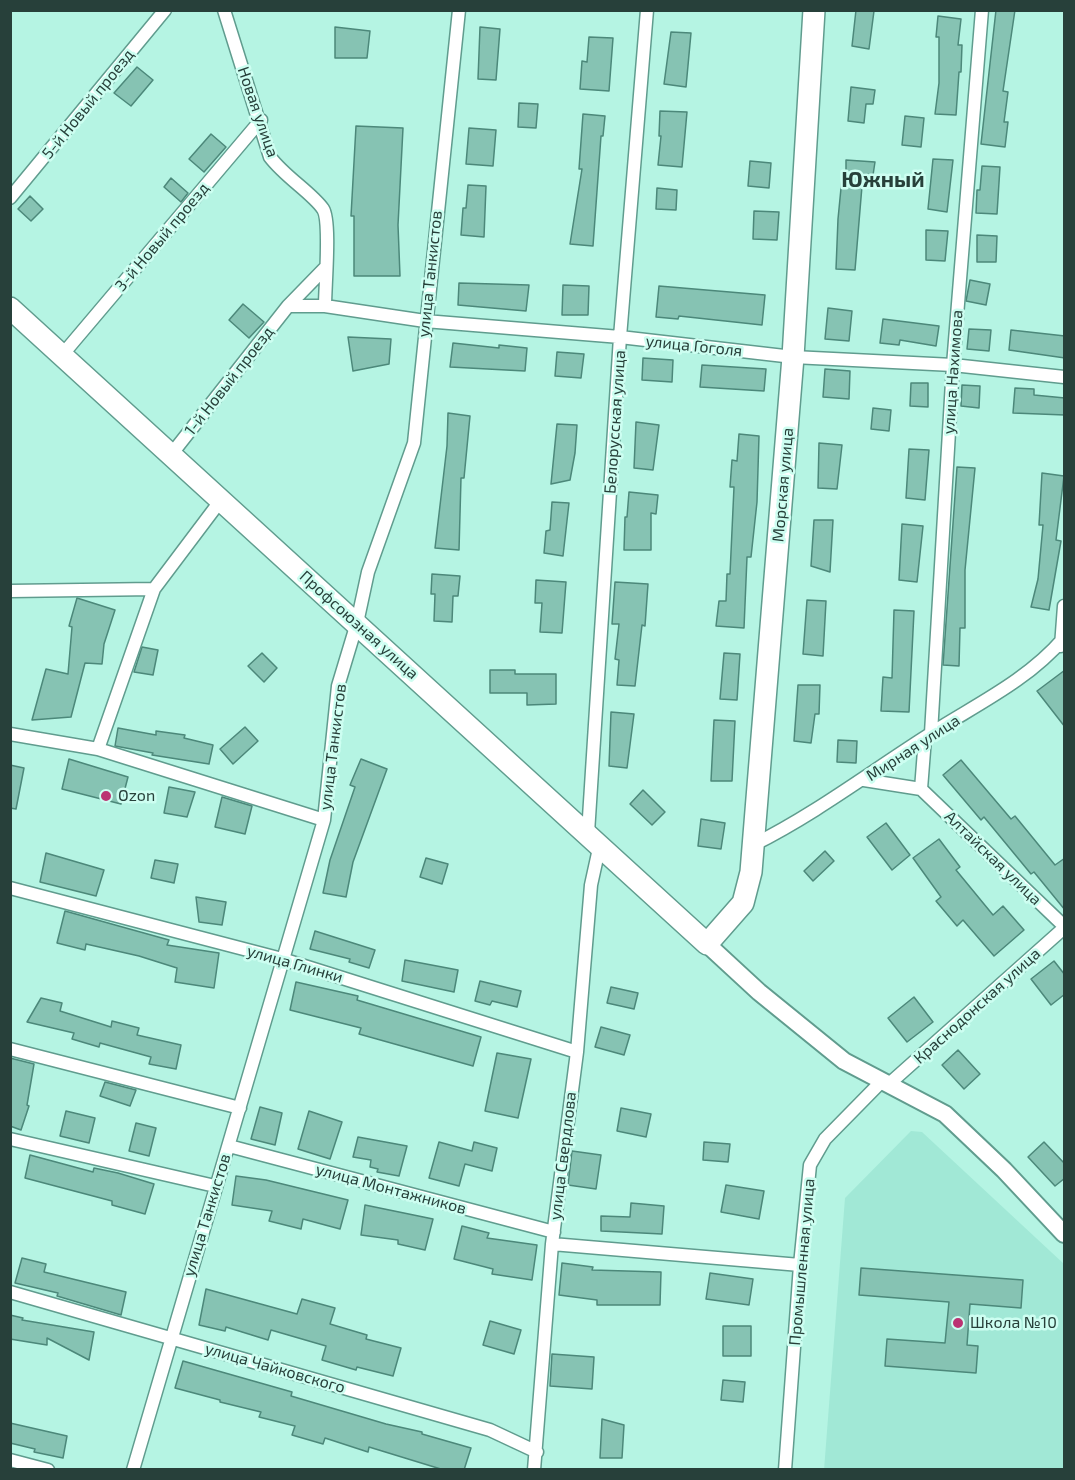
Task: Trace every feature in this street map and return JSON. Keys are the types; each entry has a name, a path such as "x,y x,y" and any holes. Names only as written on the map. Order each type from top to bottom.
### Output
{"highway":[{"name":"Морская улица","path":"707,944 743,903 751,872 793,357 814,10"},
{"name":"Профсоюзная улица","path":"10,308 707,944"}],"street":[{"name":"5-й Новый проезд","path":"10,198 165,10"},
{"name":"Новая улица","path":"224,10 261,120 270,157 280,170 323,209 328,225 325,268 326,306"},
{"name":"улица Танкистов","path":"133,1470 324,820 338,686 357,623 368,572 414,442 459,10"},
{"name":"Белорусская улица","path":"594,839 620,337 647,10"},
{"name":"улица Нахимова","path":"921,789 928,735 953,365 982,10"},
{"name":"3-й Новый проезд","path":"63,354 261,120"},
{"path":"288,306 325,268"},
{"name":"улица Гоголя","path":"288,306 326,306 425,321 620,337 793,357 953,365 1065,377"},
{"name":"1-й Новый проезд","path":"170,456 288,306"},
{"path":"98,749 154,589 221,500"},
{"path":"10,591 154,589"},
{"path":"1063,644 1065,606"},
{"name":"Мирная улица","path":"753,845 801,821 928,735 1009,688 1063,644"},
{"path":"10,734 98,749 324,820"},
{"path":"864,780 921,789"},
{"name":"Алтайская улица","path":"921,789 1065,927"},
{"name":"улица Свердлова","path":"534,1470 553,1238 577,1052 594,839"},
{"name":"улица Глинки","path":"10,888 282,959 577,1052"},
{"name":"Краснодонская улица","path":"886,1083 1065,927"},
{"path":"707,944 817,1041 844,1061 945,1114 960,1126 1065,1234"},
{"path":"10,1049 240,1108"},
{"name":"Промышленная улица","path":"786,1470 800,1265 813,1159 825,1139 886,1083"},
{"path":"10,1139 215,1186"},
{"name":"улица Монтажников","path":"229,1146 553,1238 800,1265"},
{"name":"улица Чайковского","path":"10,1292 490,1430 537,1452"},
{"path":"10,1460 48,1470"}],"shaded area":[{"path":"911,1131 922,1132 1064,1264 1064,1469 824,1470 845,1198"}],"building":[{"path":"856,10 874,11 869,49 852,46"},
{"path":"996,10 1015,10 1003,91 1008,92 1004,122 1008,122 1005,147 981,144"},
{"path":"938,16 961,19 958,45 962,45 961,72 959,72 956,115 935,114 939,83 939,37 936,37"},
{"path":"335,27 370,31 367,58 335,58"},
{"path":"480,27 500,29 496,80 478,79"},
{"path":"671,32 691,33 686,87 664,84"},
{"path":"589,37 613,38 609,91 580,89 582,61 587,62"},
{"path":"137,67 153,80 131,106 114,93"},
{"path":"851,87 875,90 873,104 866,104 864,123 848,121"},
{"path":"519,103 538,104 536,128 518,127"},
{"path":"660,111 687,112 682,167 658,165 661,136 659,136"},
{"path":"583,114 605,116 603,136 601,136 593,246 570,244 582,169 579,169"},
{"path":"905,116 924,118 921,147 902,145"},
{"path":"356,126 403,128 398,225 400,276 354,276 354,216 351,216"},
{"path":"469,128 496,130 493,166 466,164"},
{"path":"211,134 226,147 204,172 189,159"},
{"path":"933,159 953,160 947,212 928,209"},
{"path":"846,160 875,162 873,175 863,174 855,270 836,269 838,219 842,178 846,178"},
{"path":"750,161 771,163 769,188 748,186"},
{"path":"982,166 1000,167 997,214 976,213 977,190 980,190"},
{"path":"171,178 188,193 181,202 164,187"},
{"path":"468,185 486,186 484,237 461,235"},
{"path":"657,188 677,190 676,210 656,209"},
{"path":"30,196 43,209 31,221 18,209"},
{"path":"754,211 779,212 777,240 753,239"},
{"path":"926,230 948,231 945,261 926,260"},
{"path":"977,235 997,236 996,262 977,262"},
{"path":"970,280 990,284 986,305 966,301"},
{"path":"459,283 529,285 526,311 458,305"},
{"path":"563,285 589,286 588,315 562,315"},
{"path":"659,286 765,295 762,325 679,316 678,319 656,317"},
{"path":"243,304 264,322 249,338 229,320"},
{"path":"828,308 852,311 849,341 825,339"},
{"path":"883,319 939,326 936,346 900,340 899,345 880,343"},
{"path":"969,329 991,330 989,351 967,349"},
{"path":"1011,330 1065,336 1065,358 1009,350"},
{"path":"348,337 391,339 389,364 353,371"},
{"path":"453,343 499,348 499,345 527,348 525,371 450,367"},
{"path":"557,352 584,354 581,378 555,376"},
{"path":"643,358 673,360 672,382 642,380"},
{"path":"702,365 766,369 764,391 700,387"},
{"path":"825,369 850,371 849,399 823,397"},
{"path":"911,383 928,383 928,407 910,406"},
{"path":"962,385 980,386 979,408 961,406"},
{"path":"1015,388 1034,389 1034,395 1065,398 1065,415 1013,413"},
{"path":"873,408 891,410 889,431 871,429"},
{"path":"448,413 470,416 464,478 461,478 459,550 435,548 447,446"},
{"path":"636,422 659,425 653,470 634,468"},
{"path":"557,424 577,425 575,453 570,480 551,484"},
{"path":"739,434 759,436 757,502 751,557 747,557 744,628 716,626 719,601 726,601 727,574 730,574 734,487 730,487 732,460 737,461"},
{"path":"819,443 842,445 837,489 818,488"},
{"path":"909,449 929,450 925,500 906,498"},
{"path":"957,467 975,468 965,570 965,628 960,628 959,666 943,665"},
{"path":"1042,473 1064,476 1056,540 1061,541 1049,610 1031,607 1038,579 1043,525 1039,525"},
{"path":"629,492 658,495 656,514 651,513 651,550 624,550 625,517 627,517"},
{"path":"552,502 569,503 563,556 544,553 546,531 550,530"},
{"path":"814,520 833,520 830,572 811,566"},
{"path":"902,524 923,526 917,582 899,580"},
{"path":"432,574 460,576 458,596 453,596 452,622 434,621 435,594 431,594"},
{"path":"536,580 566,582 562,633 540,632 542,603 535,603"},
{"path":"615,582 648,584 645,626 642,625 635,686 617,685 619,660 615,659 619,624 612,624"},
{"path":"77,598 115,610 104,644 102,664 85,663 71,717 32,720 46,669 68,674 72,627 69,626"},
{"path":"807,600 826,601 823,656 803,654"},
{"path":"894,610 914,611 909,712 881,711 883,677 892,678"},
{"path":"142,647 158,650 153,675 134,672"},
{"path":"262,653 277,668 264,682 248,666"},
{"path":"724,653 740,654 737,700 720,699"},
{"path":"490,670 515,670 515,674 556,674 556,704 527,705 527,693 490,693"},
{"path":"1065,670 1065,727 1037,691"},
{"path":"798,685 820,685 819,714 815,714 811,743 794,741"},
{"path":"611,712 634,714 627,768 609,766"},
{"path":"714,720 735,721 732,781 711,781"},
{"path":"245,727 258,741 233,764 220,749"},
{"path":"118,728 156,735 156,731 185,735 184,738 213,745 209,764 152,755 153,753 115,746"},
{"path":"838,740 857,741 856,763 837,762"},
{"path":"69,759 128,777 121,804 62,789"},
{"path":"361,759 387,769 353,862 346,897 323,893 330,860 355,787 350,785"},
{"path":"961,760 1011,819 1015,816 1055,865 1065,858 1065,910 1034,872 1031,874 984,817 981,820 943,775"},
{"path":"10,765 24,768 16,809 10,808"},
{"path":"169,787 195,792 187,817 164,813"},
{"path":"643,790 665,812 652,825 630,804"},
{"path":"222,797 252,806 245,834 215,827"},
{"path":"701,819 725,823 721,849 698,846"},
{"path":"886,823 910,855 892,870 867,837"},
{"path":"939,839 960,867 956,870 993,915 1003,906 1024,930 994,956 963,920 957,926 936,901 941,897 913,858"},
{"path":"825,851 834,861 813,881 804,871"},
{"path":"46,853 104,870 96,896 40,882"},
{"path":"426,858 448,864 442,884 420,877"},
{"path":"155,860 178,864 174,883 151,878"},
{"path":"196,897 226,902 222,925 199,922"},
{"path":"65,911 169,940 167,945 219,953 214,988 175,982 177,968 139,956 86,944 85,950 57,943"},
{"path":"315,931 375,950 369,968 349,962 350,959 310,949"},
{"path":"405,960 458,970 454,992 402,981"},
{"path":"1054,961 1065,975 1065,994 1051,1005 1031,979"},
{"path":"480,981 521,991 517,1007 492,1001 490,1005 475,1001"},
{"path":"296,982 358,996 357,1000 481,1037 473,1066 359,1034 361,1028 290,1010"},
{"path":"611,987 638,993 634,1009 607,1003"},
{"path":"914,997 933,1022 907,1042 888,1018"},
{"path":"41,998 62,1003 60,1011 111,1027 112,1021 139,1028 137,1035 181,1045 176,1069 149,1064 151,1057 100,1043 99,1047 72,1039 74,1033 27,1022"},
{"path":"601,1027 630,1035 624,1055 595,1047"},
{"path":"958,1050 980,1074 964,1089 942,1065"},
{"path":"497,1053 531,1059 518,1118 485,1111"},
{"path":"10,1058 34,1064 27,1105 29,1106 21,1130 10,1126"},
{"path":"105,1082 136,1090 130,1106 100,1096"},
{"path":"260,1107 282,1113 275,1145 251,1139"},
{"path":"621,1108 651,1114 646,1137 617,1131"},
{"path":"66,1111 95,1118 89,1143 60,1136"},
{"path":"309,1111 342,1122 330,1159 298,1149"},
{"path":"136,1123 156,1128 149,1156 129,1151"},
{"path":"358,1137 407,1146 399,1176 377,1172 378,1169 370,1167 371,1160 353,1157"},
{"path":"439,1142 472,1151 474,1142 497,1148 492,1171 465,1164 459,1186 429,1178"},
{"path":"704,1142 730,1144 728,1162 703,1160"},
{"path":"1044,1142 1065,1164 1065,1178 1055,1186 1028,1157"},
{"path":"572,1151 601,1155 596,1189 568,1185"},
{"path":"30,1155 93,1172 94,1168 118,1173 154,1184 145,1214 112,1205 112,1201 25,1178"},
{"path":"236,1176 266,1180 348,1200 340,1229 303,1219 301,1229 269,1221 272,1211 232,1205"},
{"path":"726,1185 764,1191 759,1219 721,1212"},
{"path":"631,1203 664,1206 662,1234 601,1231 601,1216 630,1217"},
{"path":"365,1205 433,1219 425,1250 398,1244 398,1240 361,1235"},
{"path":"462,1226 489,1233 487,1238 537,1245 532,1280 492,1274 493,1269 454,1259"},
{"path":"22,1258 46,1264 44,1272 126,1292 121,1315 57,1296 58,1293 15,1283"},
{"path":"562,1263 593,1267 592,1270 661,1272 660,1305 597,1305 597,1300 559,1295"},
{"name":"Школа №10","path":"861,1268 1023,1280 1021,1308 970,1304 967,1345 978,1346 976,1373 885,1366 887,1339 945,1343 949,1302 859,1295"},
{"path":"710,1273 753,1279 749,1305 706,1299"},
{"path":"206,1289 297,1314 302,1299 335,1308 330,1324 367,1335 366,1339 401,1348 393,1376 357,1367 356,1370 322,1360 326,1346 271,1330 268,1340 226,1327 225,1331 199,1325"},
{"path":"10,1315 23,1318 22,1320 94,1332 89,1360 47,1338 47,1345 10,1339"},
{"path":"490,1321 521,1330 514,1354 483,1345"},
{"path":"723,1326 751,1326 751,1356 723,1356"},
{"path":"552,1354 594,1357 592,1389 550,1386"},
{"path":"183,1361 292,1392 291,1396 471,1448 464,1470 444,1470 369,1447 368,1452 325,1438 323,1444 292,1435 295,1426 259,1417 261,1412 175,1388"},
{"path":"723,1380 745,1382 743,1402 721,1400"},
{"path":"602,1419 624,1425 622,1458 600,1458"},
{"path":"10,1423 67,1436 63,1458 34,1452 35,1449 10,1443"}],"place":[{"name":"Ozon","path":"106,796"},
{"name":"Школа №10","path":"958,1323"}],"district":[{"name":"Южный","path":"883,180"}]}
